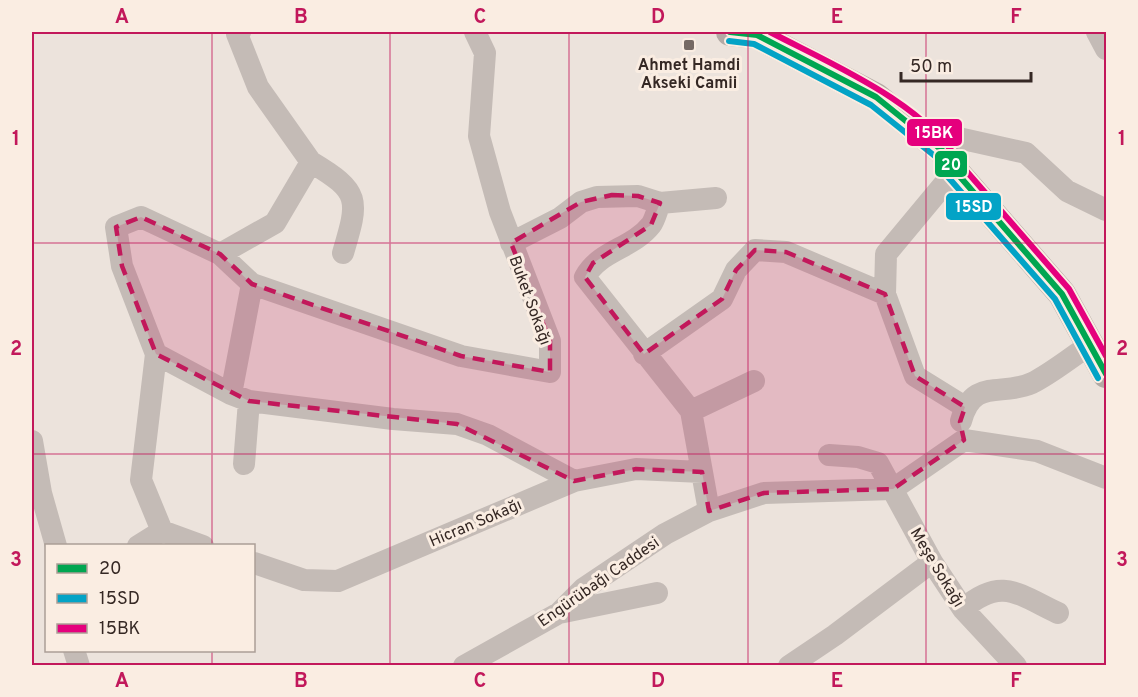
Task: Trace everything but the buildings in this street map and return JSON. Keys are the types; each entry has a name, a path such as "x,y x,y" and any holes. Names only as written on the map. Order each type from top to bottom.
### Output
{"main road":[{"path":"754,33 876,97 943,151 955,171 1062,294 1107,374"}],"street":[{"path":"240,32 237,34 258,87 311,162 339,179 352,194 354,217 343,253"},
{"name":"Buket Sokağı","path":"156,354 122,266 116,227 141,217 220,254 252,284 461,356 550,372 549,341 511,243 479,136 485,53 475,32"},
{"path":"1097,32 1107,49"},
{"path":"914,128 1026,153 1067,191 1107,210"},
{"path":"220,254 274,223 311,162"},
{"path":"955,171 886,254 885,294 915,376 964,407"},
{"path":"511,243 560,218 581,202 597,197 638,196 660,203 716,198"},
{"path":"660,203 651,225 632,241 593,263 585,277 691,411 709,512"},
{"path":"644,354 722,299 736,270 755,250 786,252 885,294"},
{"path":"244,464 240,397 252,284"},
{"path":"964,440 960,422 964,407 979,392 1030,383 1090,345"},
{"path":"198,544 162,531 141,480 156,354 240,397 393,419 457,424 488,435 573,481"},
{"path":"691,411 754,381"},
{"path":"893,489 964,440 1037,451 1107,478"},
{"path":"32,441 41,493 55,544"},
{"name":"Meşe Sokağı","path":"829,455 858,457 878,463 932,562 963,609 1016,666"},
{"name":"Hicran Sokağı","path":"255,562 304,580 338,581 573,481 636,469 702,472"},
{"name":"Engürübağı Caddesi","path":"464,666 560,613 583,589 665,534 709,512 764,493 893,489"},
{"path":"141,544 162,531"},
{"path":"789,666 835,635 932,562"},
{"path":"963,609 980,594 1002,589 1017,593 1058,614"},
{"path":"560,613 657,593"}],"highlighted area":[{"path":"612,195 638,196 660,203 651,225 593,263 585,277 644,354 722,299 736,270 755,250 786,252 885,294 915,376 965,407 960,422 964,440 893,489 764,493 709,511 702,472 636,469 574,481 457,424 249,401 156,354 122,266 116,227 141,217 220,254 252,284 461,356 550,372 550,341 511,243 581,202"}],"transit line":[{"name":"20","path":"730,32 757,35 876,97 943,151 955,171 1062,294 1106,374"},
{"name":"15BK","path":"770,32 849,72 902,105 925,123 946,144 962,166 1069,289 1106,356"},
{"name":"15SD","path":"729,41 754,44 871,105 936,157 948,177 1055,299 1098,378"}],"place":[{"name":"Ahmet Hamdi Akseki Camii","path":"689,45"}]}
